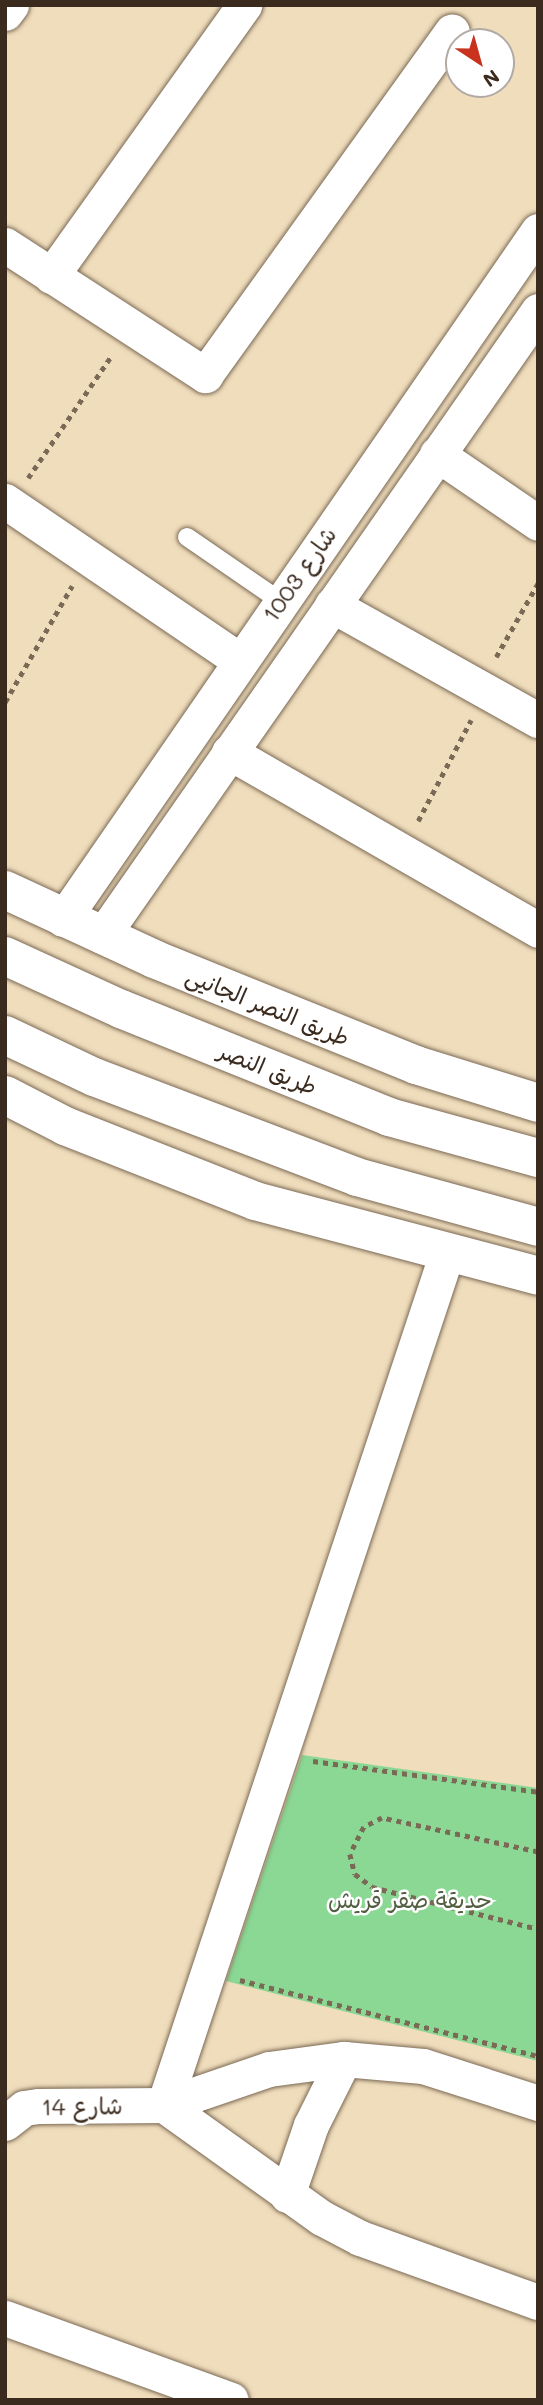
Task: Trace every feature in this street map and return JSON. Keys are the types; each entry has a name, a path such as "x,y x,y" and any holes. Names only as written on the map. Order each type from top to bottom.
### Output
{"main road":[{"name":"طريق النصر الجانيى","path":"5,890 102,936 416,1065 538,1103"},
{"name":"طريق النصر","path":"5,956 121,1009 389,1117 538,1158"},
{"path":"5,1035 94,1077 357,1177 538,1227"},
{"path":"5,1095 65,1125 256,1201 446,1256 538,1276"}],"street":[{"path":"5,13 11,5"},
{"path":"51,276 244,5"},
{"path":"5,245 199,374 209,371 445,41"},
{"name":"شارع 1003","path":"63,919 239,660 538,232"},
{"name":"شارع 1003","path":"102,936 538,311"},
{"path":"437,454 538,523"},
{"path":"8,503 239,660"},
{"path":"332,605 538,720"},
{"path":"229,752 538,930"},
{"path":"128,825 162,847"},
{"path":"446,1256 164,2105 287,2195 360,2238 538,2302"},
{"path":"287,2195 311,2125 344,2059"},
{"name":"شارع 14","path":"5,2123 24,2108 39,2106 164,2105 269,2069 344,2059 423,2066 538,2103"},
{"path":"5,2318 231,2400"}],"lane":[{"path":"187,537 280,601"}],"path":[{"path":"8,503 131,329"},
{"path":"5,702 89,558"},
{"path":"305,1760 538,1792"},
{"path":"538,1852 382,1818 364,1827 350,1854 355,1874 372,1887 538,1929"},
{"path":"232,1978 538,2056"}],"green space":[{"name":"حديقة صقر قريش","path":"302,1755 538,1788 538,2061 226,1981"}]}
